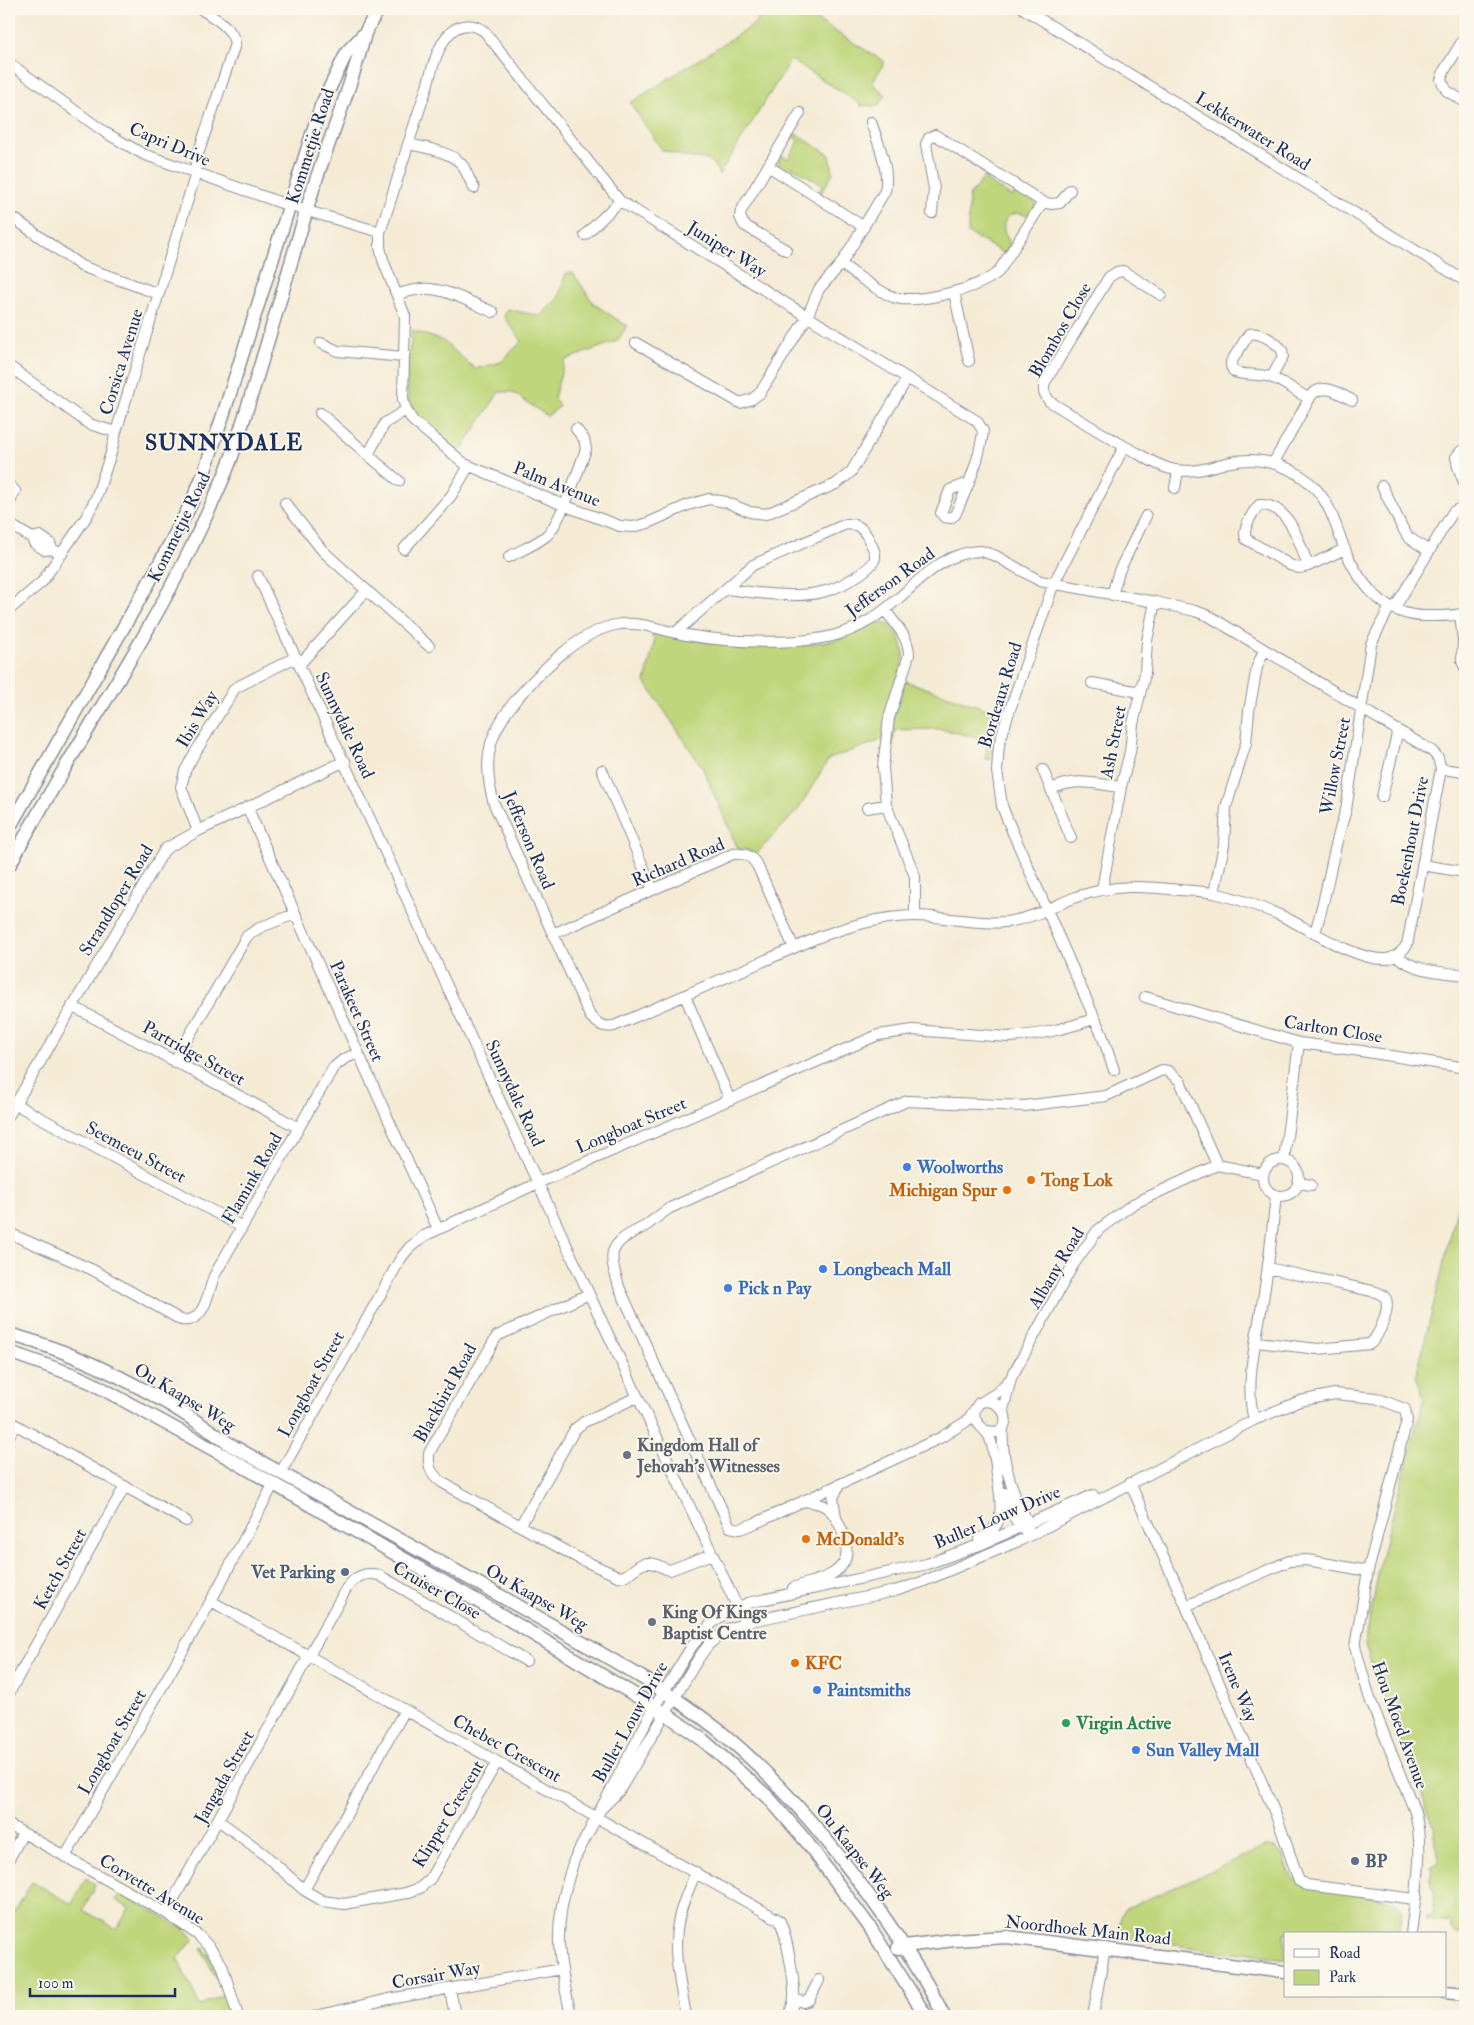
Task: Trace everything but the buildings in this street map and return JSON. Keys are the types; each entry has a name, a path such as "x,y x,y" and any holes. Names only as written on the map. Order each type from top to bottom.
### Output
{"main road":[{"name":"Kommetjie Road","path":"9,828 142,597 191,504 204,473 321,106 347,52 365,32 378,9"},
{"name":"Kommetjie Road","path":"11,858 154,617 186,558 211,506 231,457 307,210 358,60 365,32"},
{"path":"9,1328 41,1343"},
{"name":"Ou Kaapse Weg","path":"9,1334 41,1343 103,1369 180,1411 231,1445 669,1694 717,1730 786,1793 827,1840 904,1946 944,2016"},
{"name":"Ou Kaapse Weg","path":"9,1352 92,1383 225,1456 273,1486 481,1603 660,1709 703,1740 768,1797 806,1841 887,1953 926,2016"},
{"path":"9,1361 54,1368"},
{"name":"Noordhoek Main Road","path":"887,1953 904,1946 954,1940 1007,1937 1284,1972"},
{"path":"1446,1992 1465,1994"}],"street":[{"name":"Corsica Avenue","path":"9,366 89,424 116,432 196,173 196,160 235,44 234,37 227,28 201,9"},
{"name":"Lekkerwater Road","path":"1024,9 1465,281"},
{"name":"Juniper Way","path":"408,144 435,62 447,36 466,25 479,28 485,32 620,201 907,379 974,418 981,426 982,440 969,483"},
{"path":"1465,37 1444,71 1441,80 1444,88 1465,102"},
{"name":"Capri Drive","path":"10,67 106,133 144,154 290,206 307,210"},
{"path":"786,250 744,225 740,217 741,210 800,113"},
{"path":"636,343 740,403 752,400 763,389 807,317 819,289 841,264 884,193 886,183 883,161 871,122"},
{"path":"932,213 934,189 926,144 929,138 935,135 1044,202 1051,204 1060,203 1070,190"},
{"path":"368,455 385,422 406,410 403,399 406,323 398,294 383,260 380,247 380,232 408,144 436,151 456,160 464,167 474,188"},
{"path":"768,166 864,227"},
{"path":"585,235 620,201"},
{"path":"841,264 893,296 911,299 954,292 992,278 999,271 1044,202"},
{"path":"307,210 380,232"},
{"path":"9,215 81,266 159,294"},
{"name":"Blombos Close","path":"1124,447 1049,401 1045,396 1043,387 1111,275 1123,271 1161,295"},
{"path":"398,294 421,289 432,289 493,312"},
{"path":"954,292 968,361"},
{"path":"1272,377 1283,356 1282,350 1260,334 1251,333 1246,337 1231,362 1232,368 1236,373 1257,373 1272,377 1308,398"},
{"path":"321,344 338,351 404,357"},
{"name":"Palm Avenue","path":"406,410 426,433 468,466 596,518 626,527 648,523 688,505 709,499 716,499 756,514 770,513 827,489 848,475 907,379"},
{"path":"1274,462 1308,398 1315,391 1326,388 1352,400"},
{"path":"320,413 399,481"},
{"path":"509,557 546,536 551,531 564,505 586,448 584,439 576,429"},
{"path":"9,610 42,582 57,551 87,516 96,498 111,454 116,432"},
{"path":"1124,447 1168,469 1178,471 1196,470 1239,461 1274,462 1295,472 1316,489 1333,513 1345,549 1358,574 1373,593 1391,608 1418,616 1463,614 1464,655 1462,661 1465,668"},
{"name":"Bordeaux Road","path":"1114,1070 1094,1019 1002,806 997,771 999,745 1008,715 1054,583 1124,447"},
{"path":"1465,450 1461,451 1456,457 1465,485"},
{"path":"404,549 450,496 468,466"},
{"path":"1175,488 1178,471"},
{"path":"9,485 14,491 9,504"},
{"path":"1382,486 1408,537 1429,551"},
{"path":"284,503 322,550 429,646"},
{"path":"1308,566 1289,520 1274,509 1258,505 1246,528 1244,535 1246,539 1297,568 1308,566 1345,549"},
{"name":"Willow Street","path":"1315,932 1322,910 1338,831 1346,810 1372,644 1391,608 1453,512 1465,506"},
{"path":"1112,595 1119,571 1146,516"},
{"path":"9,524 32,538 34,543 45,550 57,551"},
{"path":"674,633 753,565 846,524 856,524 862,528 875,551 875,558 870,565 847,582 828,591 800,594 768,594 726,589"},
{"name":"Jefferson Road","path":"1046,910 1018,921 1003,922 915,916 872,921 847,927 614,1026 599,1025 590,1016 494,804 487,774 487,762 493,735 506,712 544,668 589,636 606,627 620,624 638,625 709,639 812,640 854,629 885,610 935,567 968,552 988,553 1040,581 1054,583"},
{"name":"Sunnydale Road","path":"258,576 588,1294 745,1623"},
{"name":"Boekenhout Drive","path":"1054,583 1155,602 1209,616 1432,751 1438,758 1441,769 1407,945 1397,956"},
{"path":"298,661 366,590"},
{"name":"Ash Street","path":"1102,888 1121,787 1130,752 1133,724 1145,673 1155,602"},
{"path":"885,610 904,637 909,650 889,718 884,767 886,804 915,876 915,916"},
{"path":"1214,893 1224,845 1226,807 1246,743 1249,711 1257,667 1264,650"},
{"name":"Ibis Way","path":"198,831 181,787 185,771 235,688 298,661"},
{"path":"1092,683 1140,692"},
{"path":"1382,797 1398,730"},
{"name":"Strandloper Road","path":"9,1115 161,854 169,845 344,762"},
{"path":"1441,769 1465,772"},
{"path":"602,770 653,890"},
{"path":"1043,770 1071,838"},
{"path":"1051,789 1065,783 1080,781 1121,787"},
{"path":"868,808 886,804"},
{"name":"Parakeet Street","path":"247,808 438,1229"},
{"name":"Richard Road","path":"553,934 733,854 748,855 758,867 794,948"},
{"path":"1422,865 1465,872"},
{"path":"1046,910 1102,888 1138,886 1214,893 1263,908 1315,932 1350,951 1375,958 1385,959 1397,956 1419,968 1465,975"},
{"path":"174,1062 247,936 262,927 295,914"},
{"path":"685,996 730,1100"},
{"name":"Carlton Close","path":"1145,996 1299,1043 1460,1067"},
{"name":"Partridge Street","path":"72,1006 300,1128"},
{"name":"Longboat Street","path":"281,1472 401,1258 418,1240 538,1183 878,1036 913,1030 1008,1037 1032,1036 1057,1031 1094,1019"},
{"path":"1284,1160 1299,1043"},
{"name":"Flamink Road","path":"9,1233 86,1266 181,1320 192,1319 200,1314 214,1276 334,1068 344,1059 358,1053"},
{"path":"1011,1378 998,1392 979,1403 967,1421 940,1438 740,1529 729,1526 620,1287 614,1264 615,1248 628,1235 649,1224 670,1208 907,1101 1024,1106 1106,1096 1162,1070 1174,1074 1180,1081 1217,1165 1263,1174"},
{"name":"Seemeeu Street","path":"15,1104 242,1227"},
{"path":"1284,1160 1295,1166 1298,1171 1298,1183 1288,1196 1276,1196 1267,1190 1264,1185 1263,1174 1265,1169 1274,1162 1284,1160"},
{"name":"Albany Road","path":"1011,1378 1073,1265 1098,1230 1133,1204 1217,1165"},
{"path":"1298,1183 1311,1185"},
{"path":"1254,1420 1251,1407 1250,1385 1268,1268 1276,1196"},
{"path":"1257,1342 1318,1349 1370,1344 1380,1332 1386,1306 1386,1299 1381,1294 1372,1290 1268,1268"},
{"name":"Blackbird Road","path":"588,1294 497,1336 429,1453 429,1467 434,1476 443,1483 578,1558 620,1577 625,1576 645,1563 651,1563 670,1570 712,1554"},
{"path":"1003,1410 1011,1378"},
{"name":"Buller Louw Drive","path":"669,1694 709,1644 728,1630 745,1623 895,1591 922,1582 1020,1540 1254,1420 1300,1401 1335,1394 1376,1398 1401,1406 1407,1412"},
{"path":"520,1526 575,1429 584,1422 637,1397"},
{"path":"985,1400 994,1402 1003,1410 1006,1419 1002,1436 1008,1472 1025,1526 1020,1540"},
{"path":"891,1572 984,1537 993,1530 999,1521 1002,1513 991,1441 974,1417 975,1409"},
{"name":"Hou Moed Avenue","path":"1407,1412 1407,1420 1368,1571 1355,1648 1370,1699 1415,1812 1419,1828 1411,1932"},
{"path":"9,1436 12,1423 186,1521"},
{"path":"940,1438 983,1429 997,1432 1003,1427"},
{"path":"996,1467 1008,1503 1025,1526 1043,1528"},
{"name":"Buller Louw Drive","path":"571,2016 562,1969 559,1925 565,1887 574,1860 598,1814 619,1791 692,1646 703,1633 724,1614 738,1607 926,1564 1025,1526 1112,1487 1130,1482"},
{"name":"Irene Way","path":"1130,1482 1186,1606 1278,1820 1299,1881 1306,1885 1415,1899"},
{"path":"769,1599 828,1576 844,1562 846,1554 844,1539 836,1518 832,1498 839,1485"},
{"name":"Ketch Street","path":"9,1694 125,1486"},
{"name":"Longboat Street","path":"65,1857 211,1601 273,1486"},
{"path":"803,1501 818,1503 826,1507 836,1518"},
{"path":"1186,1606 1289,1561 1307,1560 1368,1571"},
{"name":"Cruiser Close","path":"309,1656 352,1581 370,1573 379,1575 526,1661"},
{"name":"Chebec Crescent","path":"211,1601 497,1762 598,1814 779,1920 784,1931 794,1999 788,2016"},
{"name":"Jangada Street","path":"166,1913 309,1656"},
{"path":"304,1890 405,1710"},
{"name":"Klipper Crescent","path":"218,1820 263,1853 304,1890 323,1901 344,1904 406,1893 420,1888 430,1879 497,1762"},
{"name":"Corvette Avenue","path":"9,1825 166,1913 198,1935 222,1965 238,2016"},
{"path":"9,1859 23,1833"},
{"path":"686,2016 676,1945 681,1910 696,1872"},
{"path":"1093,2016 1105,1948"},
{"name":"Corsair Way","path":"316,2016 343,2013 450,1988 562,1969"},
{"path":"794,1999 803,2002 809,2000 820,1980"},
{"path":"450,1988 455,2016"}],"green space":[{"path":"764,9 799,9 885,62 872,83 886,95 879,105 874,107 868,105 861,106 791,60 719,175 710,161 662,150 630,103 756,23"},
{"path":"793,134 830,155 833,173 821,194 818,193 823,185 792,167 787,174 778,166 780,155 788,159 799,141 792,136"},
{"path":"982,168 990,174 986,181 1012,197 1017,190 1034,200 1036,206 1028,217 1015,214 1008,217 1005,221 1004,232 1010,244 1005,254 968,233 969,196 986,175 980,171"},
{"path":"566,273 573,273 594,304 627,326 617,341 565,360 554,398 559,407 547,416 512,392 499,392 459,454 418,419 410,405 407,373 412,330 443,341 475,369 501,362 522,341 504,317 507,309 540,316 558,298"},
{"path":"880,622 886,623 895,630 902,646 904,657 882,740 829,759 797,811 759,851 755,854 748,850 738,849 702,767 645,682 655,639 652,637 654,633 710,643 803,645 836,640"},
{"path":"905,681 1002,714 995,736 991,760 985,759 988,740 941,729 895,730 893,748 890,747 893,719"},
{"path":"1465,1177 1465,1925 1460,1933 1456,1933 1451,1928 1451,1922 1426,1919 1426,1916 1432,1915 1435,1892 1430,1876 1432,1872 1430,1867 1436,1865 1438,1861 1434,1827 1365,1646 1381,1558 1424,1398 1416,1376"},
{"path":"1267,1846 1275,1847 1283,1854 1291,1876 1298,1884 1396,1901 1402,1909 1400,1932 1284,1932 1284,1959 1244,1952 1242,1954 1130,1939 1125,1937 1120,1930 1120,1922 1125,1909"},
{"path":"86,1878 95,1884 93,1892 83,1910 117,1929 129,1908 115,1900 120,1893 183,1928 195,1939 177,1958 200,2006 224,1994 201,1948 203,1947 218,1971 225,1988 232,2016 9,2016 9,1907 15,1911 32,1882 72,1904"}],"water":[{"path":"1465,1306 1465,1336 1458,1327 1461,1313"}],"place":[{"name":"Woolworths","path":"907,1167"},
{"name":"Tong Lok","path":"1031,1180"},
{"name":"Michigan Spur","path":"1007,1190"},
{"name":"Longbeach Mall","path":"823,1269"},
{"name":"Pick n Pay","path":"728,1288"},
{"name":"Kingdom Hall of Jehovah's Witnesses","path":"627,1455"},
{"name":"McDonald's","path":"806,1539"},
{"name":"Vet Parking","path":"345,1572"},
{"name":"King Of Kings Baptist Centre","path":"652,1622"},
{"name":"KFC","path":"795,1663"},
{"name":"Paintsmiths","path":"817,1690"},
{"name":"Virgin Active","path":"1066,1723"},
{"name":"Sun Valley Mall","path":"1136,1750"},
{"name":"BP","path":"1355,1861"}],"district":[{"name":"SUNNYDALE","path":"224,442"}]}
